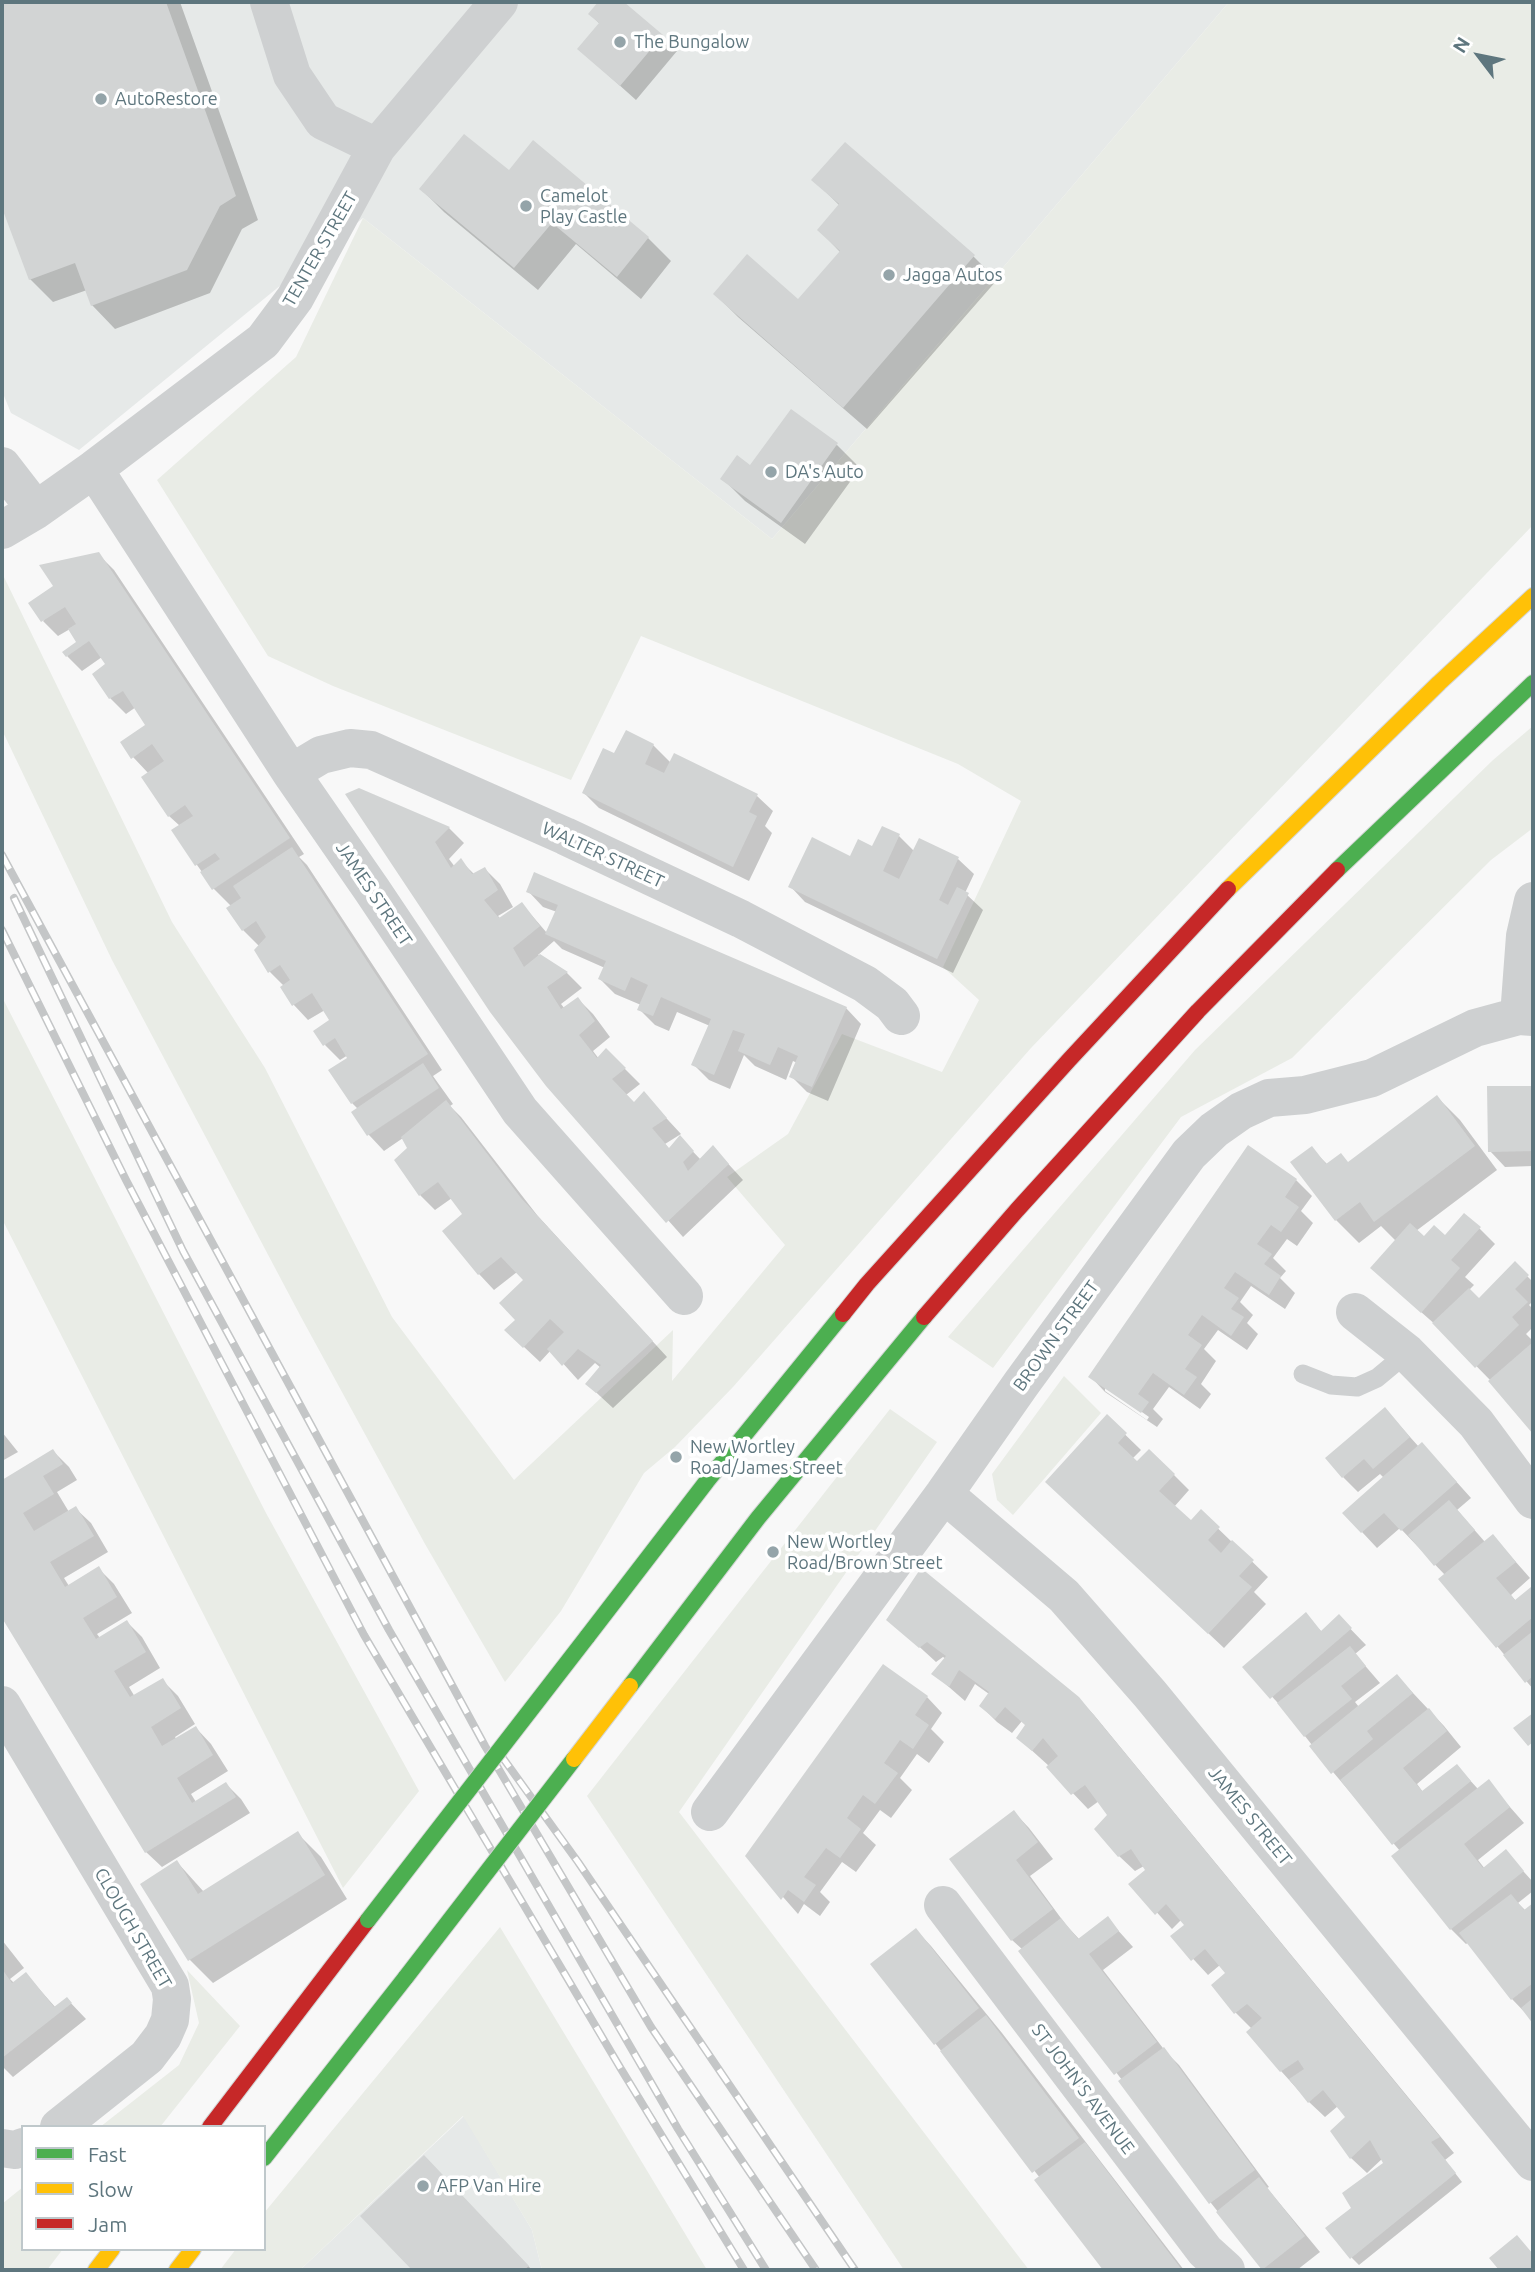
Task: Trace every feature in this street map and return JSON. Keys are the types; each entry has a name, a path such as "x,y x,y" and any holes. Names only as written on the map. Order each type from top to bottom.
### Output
{"main road":[{"path":"212,2125 587,1637 867,1284 1239,877 1533,596"},
{"path":"266,2155 758,1518 885,1362 1017,1210 1198,1011 1361,845 1533,683"},
{"path":"96,2270 110,2251"},
{"path":"177,2270 191,2251"}],"street":[{"path":"269,2 292,75 323,121 377,147"},
{"name":"TENTER STREET","path":"2,530 36,510 94,469 263,341 295,298 377,147 499,2"},
{"path":"2,466 36,510"},
{"name":"JAMES STREET","path":"94,469 291,773 520,1111 684,1296"},
{"name":"WALTER STREET","path":"291,773 321,755 350,748 371,750 578,842 741,919 865,984 892,1004 901,1016"},
{"path":"1526,1017 1525,936 1533,901"},
{"name":"BROWN STREET","path":"710,1812 1189,1154 1214,1130 1241,1111 1269,1098 1305,1095 1372,1078 1475,1028 1526,1017"},
{"path":"1355,1312 1407,1353 1476,1423 1533,1500"},
{"name":"JAMES STREET","path":"944,1494 1064,1596 1150,1694 1533,2161"},
{"name":"CLOUGH STREET","path":"2,1705 170,1986 172,1999 170,2020 163,2036 147,2057 61,2125"},
{"name":"ST JOHN'S AVENUE","path":"943,1905 1205,2250 1226,2270"},
{"path":"2,2148 15,2150 21,2148"}],"lane":[{"path":"1303,1374 1331,1385 1357,1387 1377,1378 1407,1353"}],"shaded area":[{"path":"2,2 1229,2 772,539 363,218 79,450 11,413 2,391"},
{"path":"1229,2 1533,2 1533,525 1031,1048 733,1387 675,1447 644,1473 561,1611 505,1682 425,1544 301,1317 112,960 2,730 2,573 172,922 265,1068 392,1317 514,1480 673,1330 672,1381 785,1245 727,1177 788,1134 842,1034 942,1072 979,1000 943,967 1021,801 958,764 641,636 571,780 333,686 268,656 157,480 296,357 363,218 772,539"},
{"path":"1533,726 1533,828 1491,860 1292,1058 1181,1117 993,1368 948,1337 1195,1050 1493,760"},
{"path":"2,997 266,1513 419,1791 343,1888 2,1219"},
{"path":"1064,1376 1101,1413 1013,1515 997,1500 992,1474"},
{"path":"890,1409 937,1442 679,1812 1029,2270 904,2270 587,1796"},
{"path":"500,1927 707,2270 542,2270 532,2230 463,2116 300,2270 220,2270 234,2251 266,2251 266,2211"},
{"path":"187,1970 240,2026 162,2125 103,2125 179,2065 199,2023"},
{"path":"464,2116 532,2230 542,2270 300,2270"},
{"path":"21,2189 21,2251 61,2251 47,2270 2,2270 2,2204"}],"building":[{"name":"AutoRestore","path":"2,2 166,2 236,196 220,206 187,270 91,306 75,263 29,280 2,208"},
{"name":"The Bungalow","path":"598,2 624,2 663,35 620,86 577,49 599,23 588,14"},
{"name":"Camelot Play Castle","path":"464,134 509,170 533,140 649,237 617,277 552,223 514,268 419,189"},
{"name":"Jagga Autos","path":"845,142 975,255 843,408 713,294 747,254 798,299 840,251 817,230 839,204 811,180"},
{"name":"DA's Auto","path":"791,409 838,443 781,523 720,479 737,455 750,465"},
{"path":"99,552 290,838 212,890 200,872 220,859 215,853 195,866 171,830 193,816 185,805 168,817 141,777 164,761 152,744 131,759 120,742 145,725 123,691 109,699 92,674 105,664 89,641 66,657 62,652 76,642 68,629 76,624 65,607 41,622 28,603 53,586 39,565"},
{"path":"626,730 654,744 645,764 664,773 674,753 758,794 749,812 757,816 733,867 582,793 603,748 614,753"},
{"path":"359,788 450,827 435,842 451,868 461,858 472,874 485,867 498,890 484,900 499,918 522,902 540,926 513,948 524,967 540,954 568,972 547,987 561,1009 578,997 595,1021 579,1035 597,1058 606,1048 626,1068 612,1079 634,1102 644,1091 667,1118 652,1128 669,1148 680,1135 694,1151 683,1162 688,1171 713,1145 729,1164 666,1223 546,1086 490,1012 345,794"},
{"path":"882,826 900,834 883,871 899,879 919,838 959,857 939,900 948,905 957,887 969,893 937,959 788,887 812,837 850,856 858,839 872,846"},
{"path":"292,847 428,1054 351,1104 328,1070 347,1058 335,1038 323,1046 313,1031 329,1020 312,993 292,1006 280,987 290,980 280,965 268,973 254,950 266,937 256,921 242,931 226,908 241,898 233,886"},
{"path":"534,872 847,1007 812,1087 789,1077 798,1056 778,1047 770,1065 738,1051 745,1034 733,1030 714,1075 691,1065 711,1019 661,997 653,1016 637,1010 648,985 631,977 625,991 598,979 606,961 545,934 558,905 526,892"},
{"path":"423,1063 439,1088 367,1136 351,1112"},
{"path":"1487,1086 1533,1086 1533,1151 1488,1152"},
{"path":"1437,1095 1475,1146 1374,1222 1360,1202 1335,1221 1290,1162 1312,1146 1326,1164 1341,1153 1348,1162"},
{"path":"446,1100 521,1198 653,1341 596,1393 585,1384 601,1365 578,1349 562,1366 547,1349 564,1332 550,1319 523,1348 504,1330 515,1320 499,1303 523,1280 501,1257 478,1275 442,1231 462,1214 438,1182 419,1196 394,1160 407,1148 401,1137"},
{"path":"1248,1145 1297,1179 1285,1197 1299,1207 1281,1232 1271,1225 1257,1244 1272,1254 1264,1264 1281,1276 1269,1295 1235,1272 1224,1288 1239,1298 1231,1309 1244,1317 1231,1336 1202,1315 1188,1335 1202,1345 1185,1369 1197,1377 1184,1395 1153,1373 1138,1394 1149,1402 1141,1413 1088,1377"},
{"path":"1464,1213 1481,1227 1451,1260 1460,1268 1421,1313 1370,1268 1410,1223 1424,1236 1434,1225 1445,1235"},
{"path":"1515,1261 1529,1275 1515,1289 1528,1302 1512,1317 1519,1325 1475,1368 1432,1323 1469,1288 1479,1298"},
{"path":"1533,1342 1533,1434 1488,1381"},
{"path":"1385,1407 1410,1437 1373,1469 1364,1459 1342,1478 1325,1458"},
{"path":"1107,1414 1127,1433 1118,1443 1137,1461 1149,1449 1175,1474 1159,1491 1191,1520 1201,1509 1220,1527 1208,1540 1221,1553 1232,1540 1254,1560 1239,1576 1252,1587 1208,1634 1045,1482"},
{"path":"1422,1442 1457,1482 1401,1531 1384,1513 1361,1533 1342,1513"},
{"path":"53,1449 63,1464 43,1476 54,1494 23,1513 34,1531 76,1506 94,1536 50,1562 65,1587 99,1566 117,1597 83,1618 96,1639 127,1620 146,1652 114,1671 130,1697 163,1678 181,1708 151,1727 162,1746 196,1726 213,1755 177,1778 192,1803 226,1782 236,1797 145,1853 2,1618 2,1480"},
{"path":"1449,1500 1475,1530 1434,1566 1408,1535"},
{"path":"1493,1534 1516,1562 1496,1578 1515,1600 1531,1587 1533,1591 1533,1617 1496,1648 1438,1579"},
{"path":"921,1568 1079,1697 1440,2137 1431,2142 1456,2173 1350,2259 1325,2228 1351,2208 1342,2193 1383,2163 1370,2140 1350,2159 1330,2131 1345,2117 1323,2090 1308,2103 1289,2079 1304,2069 1298,2060 1280,2072 1246,2032 1262,2018 1247,2004 1234,2014 1211,1985 1225,1973 1205,1949 1191,1961 1170,1936 1184,1925 1166,1904 1155,1915 1128,1884 1145,1870 1131,1849 1118,1857 1094,1829 1107,1815 1085,1785 1071,1795 1046,1767 1058,1756 1043,1738 1032,1751 1016,1738 1025,1725 1005,1707 995,1719 979,1706 989,1692 959,1670 949,1687 931,1674 946,1656 927,1642 919,1648 886,1620"},
{"path":"1306,1612 1321,1631 1339,1614 1352,1628 1270,1699 1242,1667"},
{"path":"1533,1631 1533,1676 1525,1683 1503,1655"},
{"path":"1350,1646 1366,1666 1341,1686 1352,1699 1304,1737 1277,1703"},
{"path":"883,1664 928,1696 915,1715 929,1725 913,1749 900,1740 884,1763 898,1773 875,1804 863,1795 847,1818 861,1829 840,1858 826,1848 804,1877 816,1885 804,1902 788,1890 781,1900 745,1856"},
{"path":"1397,1674 1413,1693 1367,1731 1373,1739 1331,1774 1309,1746"},
{"path":"1429,1708 1447,1731 1403,1768 1422,1791 1457,1764 1471,1781 1392,1845 1340,1780"},
{"path":"1533,1713 1533,1742 1528,1746 1513,1728"},
{"path":"1489,1779 1510,1807 1464,1844 1483,1868 1506,1849 1524,1871 1450,1930 1391,1856"},
{"path":"1014,1810 1038,1842 1016,1860 1053,1909 1011,1941 949,1859"},
{"path":"298,1831 325,1875 188,1961 140,1884 177,1860 198,1894"},
{"path":"1511,1894 1524,1910 1533,1903 1533,1983 1511,2000 1459,1933"},
{"path":"1108,1916 1119,1931 1089,1954 1157,2042 1114,2075 1018,1951 1061,1918 1078,1939"},
{"path":"916,1928 979,2008 934,2045 870,1964"},
{"path":"2,1969 12,1983 26,1972 54,2007 67,1997 72,2003 2,2058"},
{"path":"1533,1998 1533,2024 1521,2008"},
{"path":"986,2015 1079,2138 1032,2173 940,2051"},
{"path":"1164,2047 1255,2170 1209,2204 1118,2081"},
{"path":"1085,2142 1182,2270 1103,2270 1034,2180"},
{"name":"AFP Van Hire","path":"424,2155 529,2266 524,2270 412,2270 360,2216"},
{"path":"1259,2177 1305,2236 1262,2270 1216,2212"},
{"path":"1517,2235 1533,2254 1533,2270 1499,2270 1489,2258"}],"railway":[{"path":"2,855 485,1746 651,2027 816,2270"},
{"path":"14,898 183,1251 389,1630 678,2129 766,2270"},
{"path":"2,930 126,1180 364,1635 621,2069 744,2270"},
{"path":"500,1754 578,1862 855,2270"}],"traffic: fast":[{"path":"1337,870 1533,683"},
{"path":"587,1637 707,1481 843,1314"},
{"path":"630,1686 758,1518 924,1317"},
{"path":"368,1920 587,1637"},
{"path":"406,1977 574,1759"},
{"path":"266,2155 406,1977"}],"traffic: slow":[{"path":"1228,889 1439,683 1533,596"},
{"path":"574,1759 630,1686"},
{"path":"96,2270 110,2251"},
{"path":"177,2270 191,2251"}],"traffic: jam":[{"path":"924,1317 1198,1011 1337,870"},
{"path":"843,1314 1069,1060 1228,889"},
{"path":"212,2125 368,1920"}],"place":[{"name":"The Bungalow","path":"620,42"},
{"name":"AutoRestore","path":"101,99"},
{"name":"Camelot Play Castle","path":"526,206"},
{"name":"Jagga Autos","path":"889,275"},
{"name":"DA's Auto","path":"771,472"},
{"name":"New Wortley Road/James Street","path":"676,1457"},
{"name":"New Wortley Road/Brown Street","path":"773,1552"},
{"name":"AFP Van Hire","path":"423,2186"}]}
